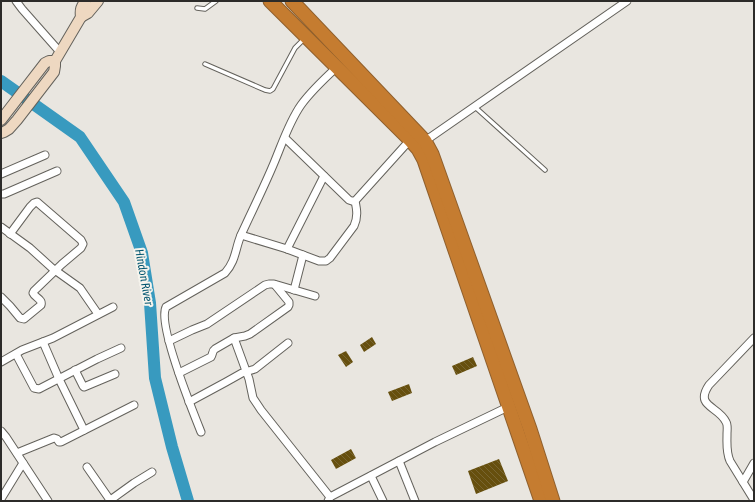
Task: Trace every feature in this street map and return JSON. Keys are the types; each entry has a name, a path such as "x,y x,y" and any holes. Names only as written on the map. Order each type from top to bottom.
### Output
{"highway":[{"path":"270,1 418,149 424,160 514,404 553,501"},
{"path":"292,1 425,141 432,154 514,404 541,501"}],"street":[{"path":"16,1 60,52"},
{"path":"81,17 80,10 85,1"},
{"path":"3,117 60,52 81,17 88,13 98,1"},
{"path":"425,141 627,1"},
{"path":"1,133 17,120 54,72 56,66 50,62"},
{"path":"201,432 189,402 169,341 164,310 166,307 225,272 230,267 241,235 293,119 300,106 315,88 337,67"},
{"path":"285,138 349,200 355,201"},
{"path":"355,201 410,140"},
{"path":"1,174 45,155"},
{"path":"1,194 57,171"},
{"path":"287,249 324,176"},
{"path":"241,235 326,261 330,258 356,221 357,211 355,201"},
{"path":"1,297 20,318 24,319 41,305 42,302 33,294 34,291 81,248 83,244 81,240 36,202 30,207 10,234"},
{"path":"1,227 80,288 98,314"},
{"path":"294,290 303,255"},
{"path":"169,341 207,324 265,285 274,284 315,296"},
{"path":"179,373 213,355 215,348 234,338 250,334 289,305 289,302 274,284"},
{"path":"1,362 53,338 113,307"},
{"path":"234,338 253,398 329,499 435,442 514,404"},
{"path":"754,338 710,385 704,394 704,398 707,403 726,421 728,455 754,500"},
{"path":"43,342 84,430"},
{"path":"189,402 246,372 255,369 288,343"},
{"path":"16,354 34,388 39,390 96,359 121,348"},
{"path":"75,370 84,387 115,374"},
{"path":"17,453 54,438 57,438 60,443 134,405"},
{"path":"1,431 48,501"},
{"path":"399,461 415,501"},
{"path":"1,499 23,463"},
{"path":"743,482 754,463"},
{"path":"87,468 110,500 152,472"},
{"path":"371,476 382,501"},
{"path":"1,483 8,487"}],"lane":[{"path":"197,8 205,9 216,1"},
{"path":"206,64 270,91 274,89 295,48 306,37"},
{"path":"474,107 545,170"}],"building":[{"path":"372,337 376,344 364,352 360,345"},
{"path":"346,351 353,362 346,367 338,355"},
{"path":"473,357 477,366 456,375 452,366"},
{"path":"409,384 412,393 392,401 388,392"},
{"path":"351,449 356,458 336,469 331,460"},
{"path":"499,459 508,481 476,494 468,471"}],"waterway":[{"name":"Hindon River","path":"1,81 80,137 124,202 142,253 150,303 155,378 172,447 188,501"}]}
